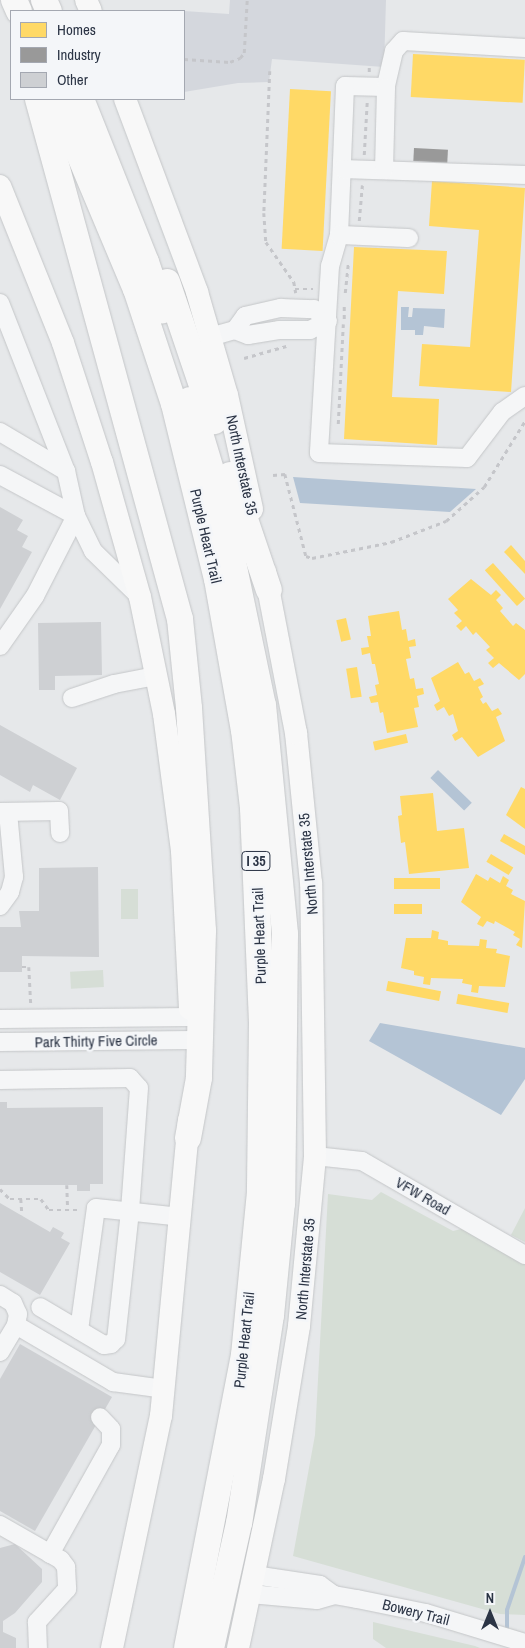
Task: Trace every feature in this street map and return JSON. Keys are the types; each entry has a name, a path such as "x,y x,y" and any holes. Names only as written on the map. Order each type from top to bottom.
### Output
{"highway":[{"path":"38,100 180,619 191,728 203,931 199,1078 188,1138"},
{"name":"Purple Heart Trail","path":"56,100 136,289 174,404 217,579 244,730 253,808 262,1024 260,1192 244,1356 187,1648"},
{"name":"Purple Heart Trail","path":"81,100 146,262 220,500 263,705 276,818 285,934 282,1202 260,1400 239,1523 211,1648"},
{"path":"93,100 175,304 269,590"}],"main road":[{"name":"North Interstate 35","path":"125,100 197,292 227,395 269,590 296,733 311,883 315,1156 299,1326 252,1584 238,1648"},
{"path":"0,186 6,217 64,343 102,462 140,597 156,676 182,851 192,1040 188,1138 161,1416 112,1648"}],"street":[{"path":"384,170 386,87 394,51 403,42 525,48"},
{"path":"386,87 345,86 339,235 330,266 319,453 467,458 502,412 525,396"},
{"path":"343,169 525,175"},
{"path":"339,235 409,238"},
{"path":"0,303 66,471 76,516 93,551 140,597"},
{"path":"235,330 245,316 281,308 314,309 328,321"},
{"path":"210,337 235,330 248,335 310,330 328,321"},
{"path":"0,432 66,471"},
{"path":"0,475 76,516"},
{"path":"0,645 35,596 76,516"},
{"path":"72,698 114,684 156,676"},
{"path":"0,906 10,892 14,877 4,812 59,811 60,833"},
{"name":"Park Thirty Five Circle","path":"0,1019 191,1017"},
{"name":"Park Thirty Five Circle","path":"0,1042 192,1040"},
{"path":"0,1080 130,1078 136,1081 139,1095 130,1211 116,1339 112,1344 104,1345 40,1307"},
{"name":"VFW Road","path":"315,1156 362,1161 525,1255"},
{"path":"79,1330 96,1210 130,1211 181,1217"},
{"path":"0,1295 13,1303 18,1314 16,1325 0,1352"},
{"path":"16,1325 113,1382 164,1389"},
{"path":"50,1554 112,1445 111,1428 100,1417"},
{"path":"0,1525 50,1554 66,1567 67,1589 37,1622 38,1648"},
{"name":"Bowery Trail","path":"252,1584 318,1600 334,1596 426,1613 525,1643"}],"path":[{"path":"185,59 230,62 240,58 244,53 248,0"},
{"path":"270,71 264,213 266,242 289,274 295,289 295,309"},
{"path":"364,160 368,93"},
{"path":"359,226 363,176"},
{"path":"338,424 349,259"},
{"path":"295,289 317,289"},
{"path":"244,358 293,344 294,330"},
{"path":"273,476 285,474 306,556 312,558 391,542 446,521 484,487 525,421"},
{"path":"22,967 29,967 31,1006"},
{"path":"67,1185 68,1210"},
{"path":"0,1189 10,1199 41,1199 49,1210 96,1210"},
{"path":"21,1199 22,1215"}],"shaded area":[{"path":"230,0 386,0 384,67 272,59 269,82 238,83 185,92 185,11 229,14"},
{"path":"121,889 138,889 138,919 121,919"},
{"path":"103,970 104,987 71,989 70,972"},
{"path":"381,1192 453,1231 465,1228 525,1263 525,1615 500,1614 293,1556 315,1435 328,1194 372,1200"},
{"path":"525,1208 525,1242 511,1235"},
{"path":"373,1622 480,1648 386,1648 373,1639"}],"water":[{"path":"401,307 409,307 408,317 412,317 413,308 445,309 444,328 424,326 423,335 415,335 415,330 401,330"},
{"path":"293,477 476,489 450,512 300,503"},
{"path":"438,770 472,803 464,811 430,778"},
{"path":"380,1023 525,1048 525,1079 501,1115 369,1041"}],"building: Homes":[{"path":"413,54 525,60 523,103 411,97"},
{"path":"290,89 331,91 323,251 282,249"},
{"path":"432,181 525,188 511,392 419,386 422,344 470,347 479,230 429,226"},
{"path":"354,247 447,251 444,294 398,291 392,397 439,399 437,445 344,439"},
{"path":"511,545 525,561 525,574 504,552"},
{"path":"493,563 525,599 517,606 485,570"},
{"path":"471,579 491,595 496,590 501,595 496,600 503,608 500,611 513,626 516,623 525,630 525,674 519,680 499,663 493,668 488,663 494,658 486,650 490,647 476,632 473,635 466,626 461,631 456,626 462,621 454,613 458,610 448,599"},
{"path":"399,611 402,630 406,629 408,641 415,639 416,646 409,647 411,658 406,659 410,679 414,678 416,689 423,688 424,694 417,696 419,707 414,708 418,727 387,733 383,712 380,713 378,702 371,703 369,697 377,695 375,685 379,684 375,664 372,664 370,653 362,655 361,648 369,647 367,636 371,636 368,616"},
{"path":"346,618 351,639 341,642 336,620"},
{"path":"458,662 465,674 469,672 474,681 480,678 484,684 478,687 483,697 480,699 483,704 486,702 492,711 498,708 502,714 496,717 505,741 478,757 462,737 455,741 452,735 458,731 453,714 449,716 444,707 437,711 434,705 440,701 431,678"},
{"path":"357,667 362,697 351,698 346,669"},
{"path":"406,734 408,743 375,750 373,742"},
{"path":"521,787 525,789 525,829 506,815"},
{"path":"433,793 437,831 464,828 469,868 409,874 405,842 401,843 398,816 402,815 400,796"},
{"path":"504,834 525,846 525,855 500,841"},
{"path":"491,854 513,867 509,875 486,862"},
{"path":"476,874 488,881 490,877 500,883 503,876 509,880 506,886 513,890 511,894 525,901 522,948 516,945 520,939 513,935 515,932 495,921 494,924 487,921 483,927 477,924 481,917 461,902"},
{"path":"394,878 440,878 440,889 394,889"},
{"path":"394,904 422,904 422,914 394,914"},
{"path":"432,930 439,932 438,939 448,941 448,945 479,946 480,939 487,940 486,948 497,949 496,953 510,956 505,987 479,986 478,993 471,992 472,985 462,983 463,979 431,978 430,985 423,984 424,977 414,975 414,971 401,968 406,938 431,938"},
{"path":"388,981 441,991 439,1001 386,991"},
{"path":"458,994 509,1003 507,1013 456,1004"}],"building: Industry":[{"path":"414,148 448,150 447,163 413,161"}],"building: Other":[{"path":"0,507 23,520 17,530 28,536 22,547 32,552 0,609"},
{"path":"101,622 102,675 55,676 55,690 39,690 38,623"},
{"path":"0,725 77,768 60,800 33,785 30,792 0,775"},
{"path":"98,867 99,957 22,956 22,972 0,972 0,927 21,927 19,911 39,911 39,868"},
{"path":"0,1102 7,1102 7,1108 103,1107 103,1184 90,1184 90,1191 77,1191 77,1185 0,1185"},
{"path":"0,1203 50,1232 53,1227 64,1233 61,1238 70,1243 40,1295 0,1272"},
{"path":"20,1344 112,1397 35,1531 0,1511 0,1379"},
{"path":"15,1544 42,1569 42,1582 15,1613 3,1621 3,1632 16,1638 16,1648 0,1648 0,1548"}],"waterway":[{"path":"507,1631 507,1610 525,1557"}]}
